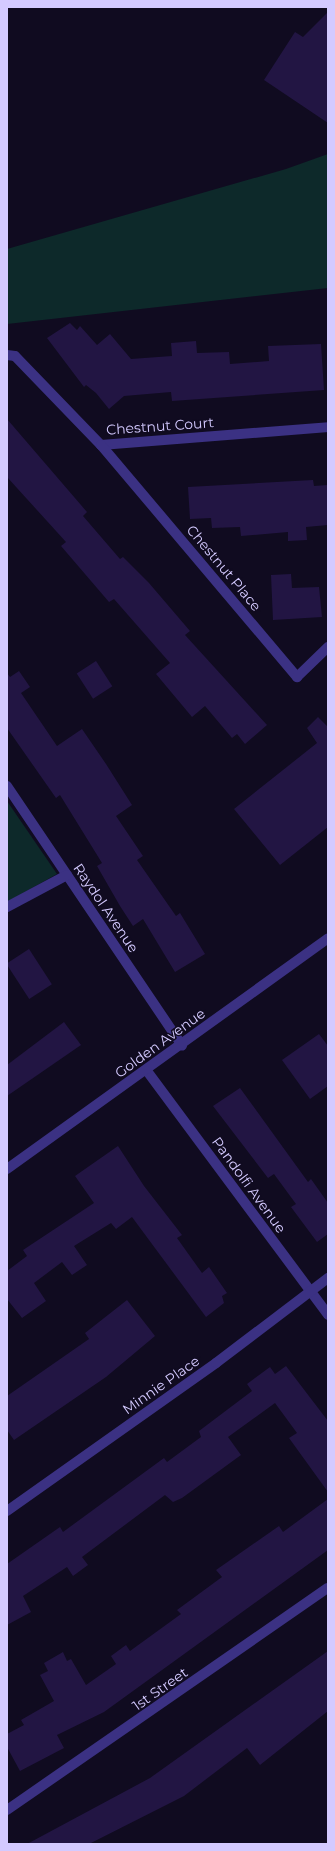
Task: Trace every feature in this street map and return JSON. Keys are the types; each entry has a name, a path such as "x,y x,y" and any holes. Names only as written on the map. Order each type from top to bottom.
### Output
{"street":[{"name":"Chestnut Court","path":"7,355 14,356 101,445 328,426"},
{"name":"Chestnut Place","path":"101,445 298,677 328,647"},
{"name":"Raydol Avenue","path":"7,786 182,1045"},
{"path":"7,907 67,875"},
{"name":"Golden Avenue","path":"7,1168 147,1071 328,938"},
{"name":"Pandolfi Avenue","path":"147,1071 328,1315"},
{"name":"Minnie Place","path":"7,1510 216,1363 328,1278"},
{"name":"1st Street","path":"7,1810 328,1588"}],"green space":[{"path":"328,154 328,288 7,324 7,249 286,169"},
{"path":"7,801 57,874 7,902"}],"building":[{"path":"328,12 328,123 264,80 295,32 303,37"},
{"path":"70,323 77,330 80,326 97,345 110,334 131,359 172,356 171,343 196,341 197,353 229,352 230,364 269,361 268,346 321,344 324,390 172,401 171,392 124,396 109,409 96,393 86,385 84,387 47,338"},
{"path":"7,419 87,512 83,516 120,559 123,557 149,583 190,631 185,635 267,725 245,744 237,734 232,738 205,706 192,717 156,674 170,663 114,599 109,602 61,546 66,542 7,477"},
{"path":"313,480 314,486 328,485 328,525 306,527 307,540 288,541 288,532 241,536 240,527 212,528 211,518 190,519 188,487"},
{"path":"291,574 292,588 319,587 322,617 273,620 271,575"},
{"path":"96,661 112,686 93,699 77,674"},
{"path":"19,671 30,687 21,693 57,746 82,729 132,805 116,816 143,856 137,860 176,916 180,913 205,954 175,972 143,919 133,926 97,866 102,863 60,795 56,798 7,728 7,673 10,677"},
{"path":"318,717 328,727 328,827 280,865 234,809 317,743 307,728"},
{"path":"29,949 52,984 29,999 7,965"},
{"path":"64,1022 81,1045 7,1096 7,1065"},
{"path":"319,1034 328,1046 328,1086 310,1099 282,1060"},
{"path":"240,1088 308,1182 311,1179 328,1203 328,1234 317,1242 291,1207 296,1204 274,1174 268,1178 213,1106"},
{"path":"118,1146 144,1186 182,1235 177,1238 202,1273 209,1267 227,1293 222,1296 224,1303 206,1317 132,1217 116,1229 111,1223 74,1246 87,1265 72,1275 62,1262 34,1283 46,1301 22,1318 7,1299 7,1271 27,1256 23,1250 94,1203 75,1176"},
{"path":"127,1300 155,1336 106,1377 14,1440 7,1430 7,1396 89,1339 85,1333"},
{"path":"286,1366 328,1421 328,1492 289,1438 297,1433 275,1403 228,1437 241,1455 182,1498 173,1502 165,1495 82,1557 88,1565 73,1576 67,1567 23,1596 31,1612 7,1625 7,1564 60,1527 63,1532 164,1458 167,1462 201,1437 199,1431 252,1391 247,1384 270,1367 275,1374"},
{"path":"328,1499 328,1550 104,1712 57,1735 64,1748 20,1771 7,1747 7,1734 24,1725 21,1720 54,1701 40,1675 48,1671 44,1663 63,1652 67,1661 71,1659 86,1685 116,1664 111,1656 126,1645 130,1651 181,1614 177,1610 222,1577 216,1570 279,1526 283,1532"},
{"path":"328,1651 328,1711 260,1765 247,1748 184,1796 89,1844 27,1844 150,1778"}]}
